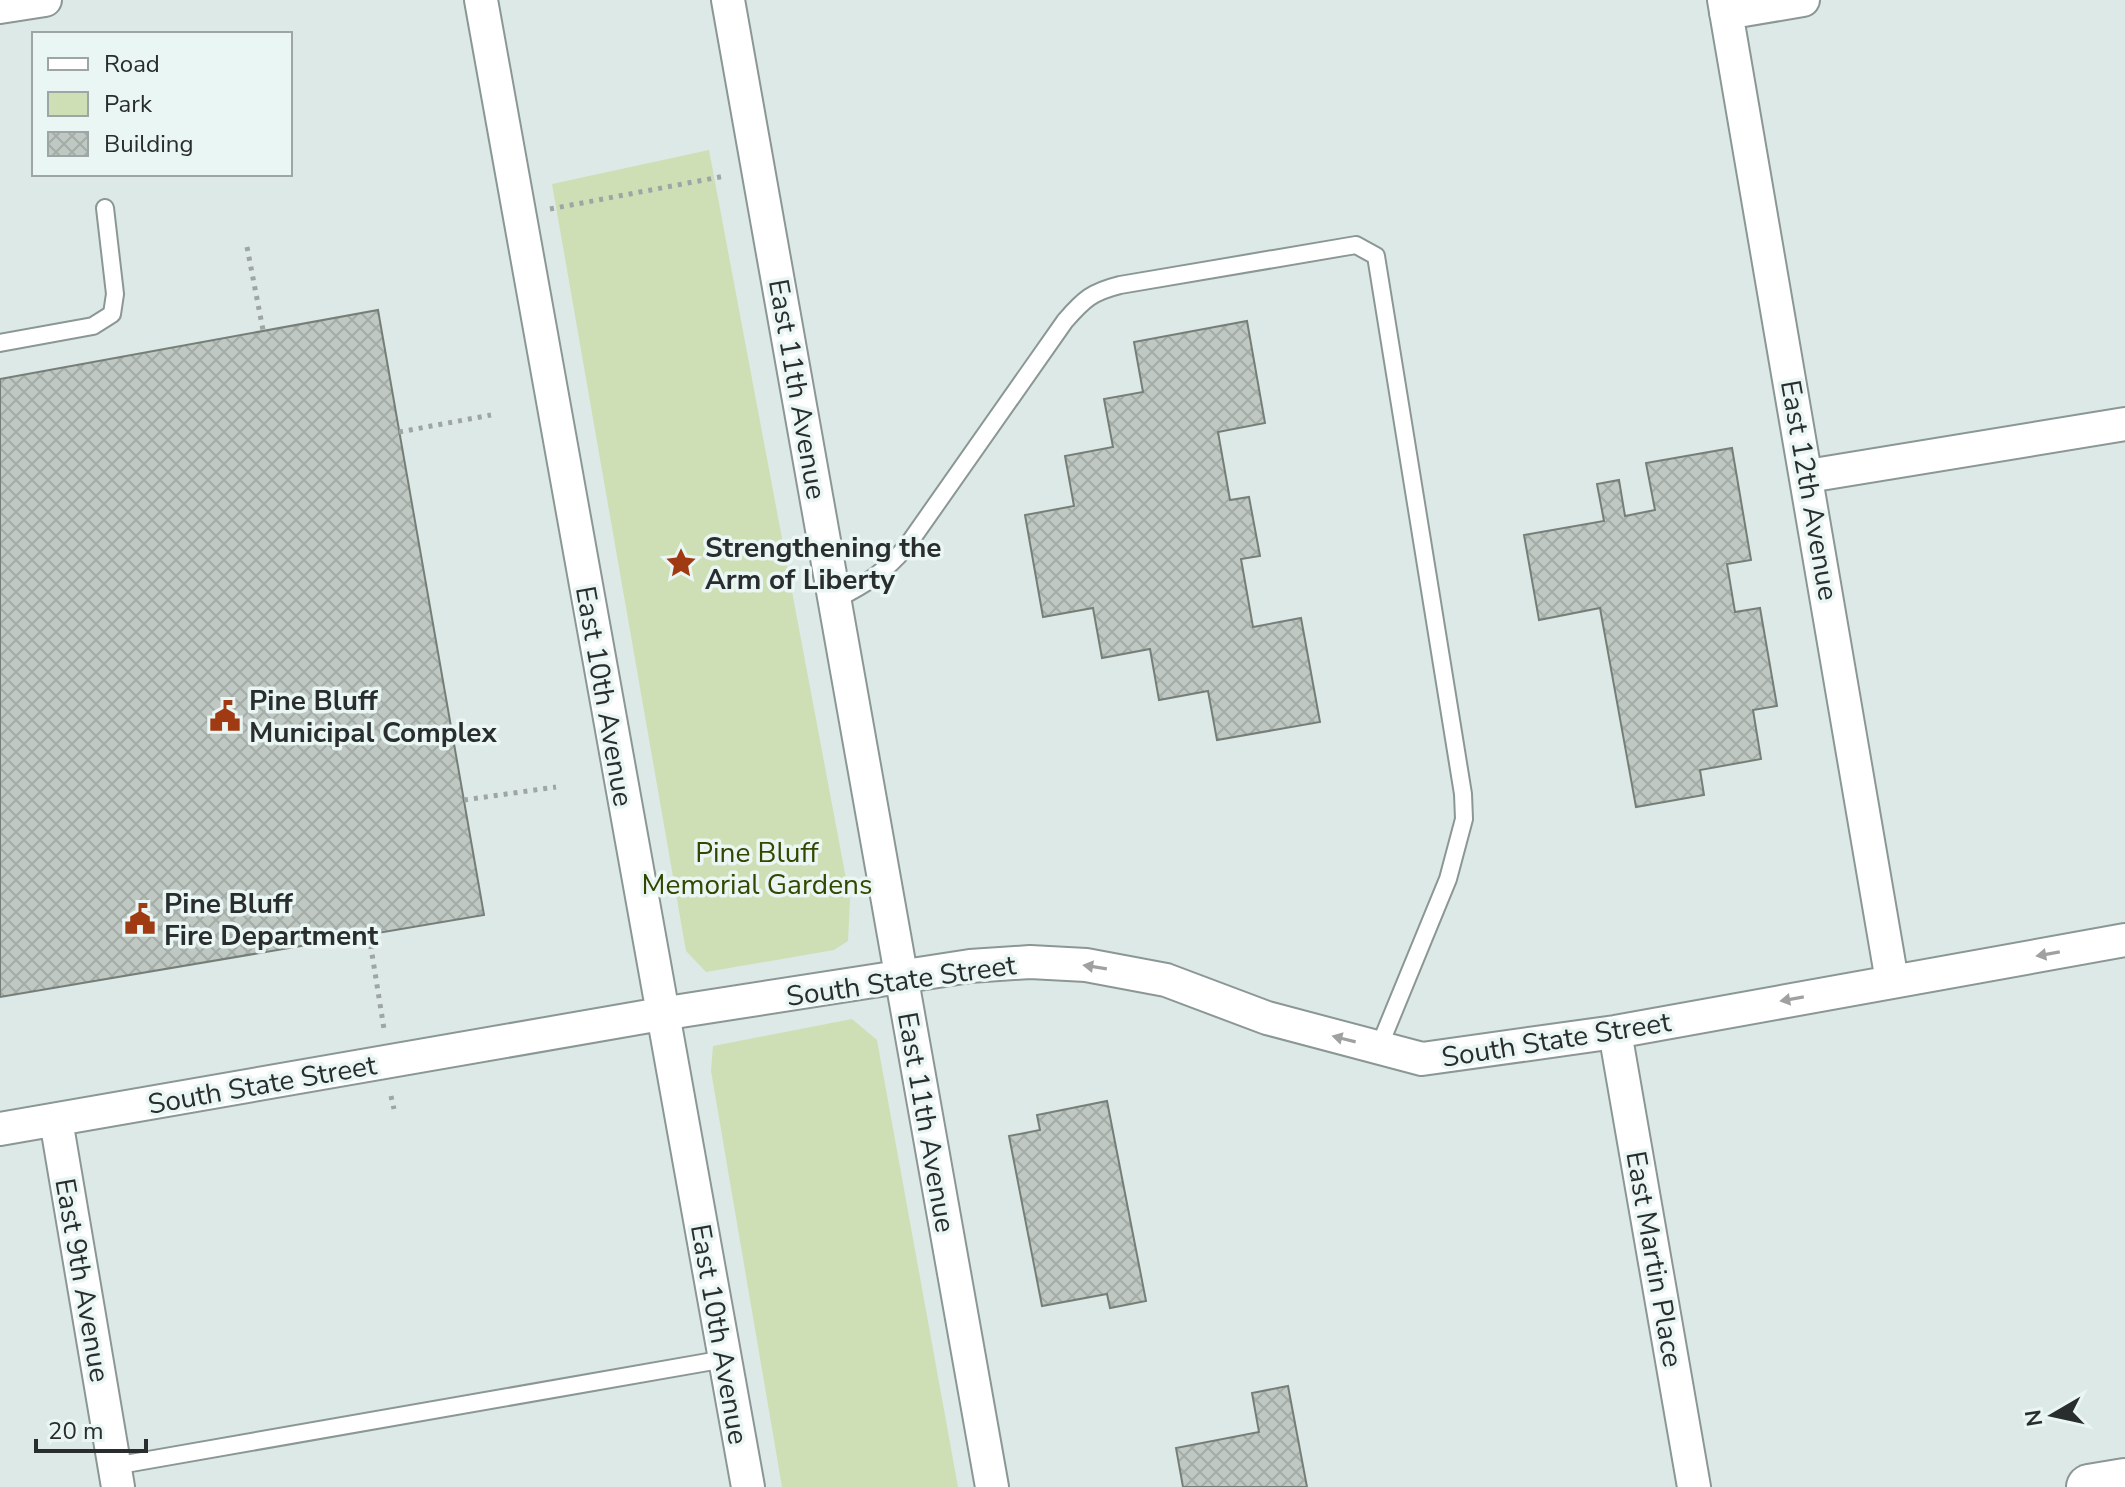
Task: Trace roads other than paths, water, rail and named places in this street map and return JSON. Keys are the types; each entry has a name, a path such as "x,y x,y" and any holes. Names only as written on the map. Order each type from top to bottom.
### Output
{"main road":[{"path":"2089,1487 2125,1481"}],"street":[{"path":"0,7 45,0"},
{"name":"East 10th Avenue","path":"481,0 748,1487"},
{"name":"East 11th Avenue","path":"728,0 992,1487"},
{"path":"1725,7 1803,0"},
{"name":"East 12th Avenue","path":"1725,7 1808,476 1892,981"},
{"path":"1808,476 2125,424"},
{"name":"South State Street","path":"0,1129 661,1014 970,966 1030,962 1086,965 1166,980 1267,1018 1422,1059 1615,1032 2125,940"},
{"name":"East Martin Place","path":"1615,1032 1694,1487"},
{"name":"East 9th Avenue","path":"56,1120 116,1477"}],"lane":[{"path":"0,343 93,326 112,314 115,294 105,208"},
{"path":"835,600 869,583 886,570 907,546 1065,321 1096,291 1356,245 1376,256 1461,778 1464,819 1448,879 1379,1047"},
{"path":"116,1477 725,1359"}],"place":[{"name":"Strengthening the Arm of Liberty","path":"681,563"},
{"name":"Pine Bluff Municipal Complex","path":"225,716"},
{"name":"Pine Bluff Fire Department","path":"140,919"}],"park label":[{"name":"Pine Bluff Memorial Gardens","path":"757,868"}]}
